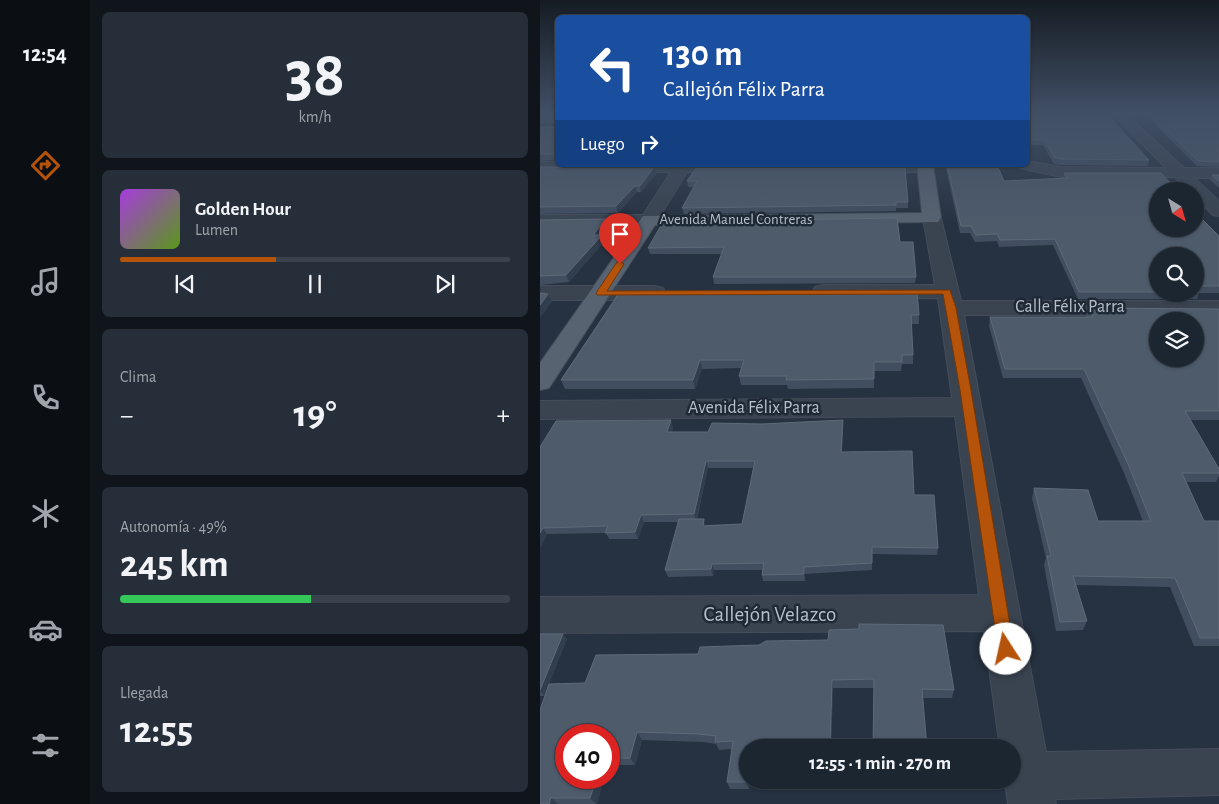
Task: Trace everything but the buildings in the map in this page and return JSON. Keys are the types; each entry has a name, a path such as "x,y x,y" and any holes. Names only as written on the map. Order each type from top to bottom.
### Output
{"main road":[{"path":"925,167 932,218"},
{"name":"Avenida Manuel Contreras","path":"648,220 932,218"},
{"path":"540,382 648,220"}],"street":[{"path":"1158,151 1219,211"},
{"path":"1030,166 1061,172 1219,173"},
{"path":"540,167 555,167"},
{"path":"648,220 681,167"},
{"path":"932,218 968,407 1030,790 1219,772"},
{"name":"Avenida Manuel Contreras","path":"540,220 648,220"},
{"name":"Calle Félix Parra","path":"798,292 949,300 1219,308"},
{"path":"540,294 680,293"},
{"name":"Avenida Félix Parra","path":"540,410 968,407"},
{"name":"Callejón Velazco","path":"540,615 1000,613"}],"route":[{"path":"620,264 600,293 946,292 951,308 966,390 1006,649"}]}
